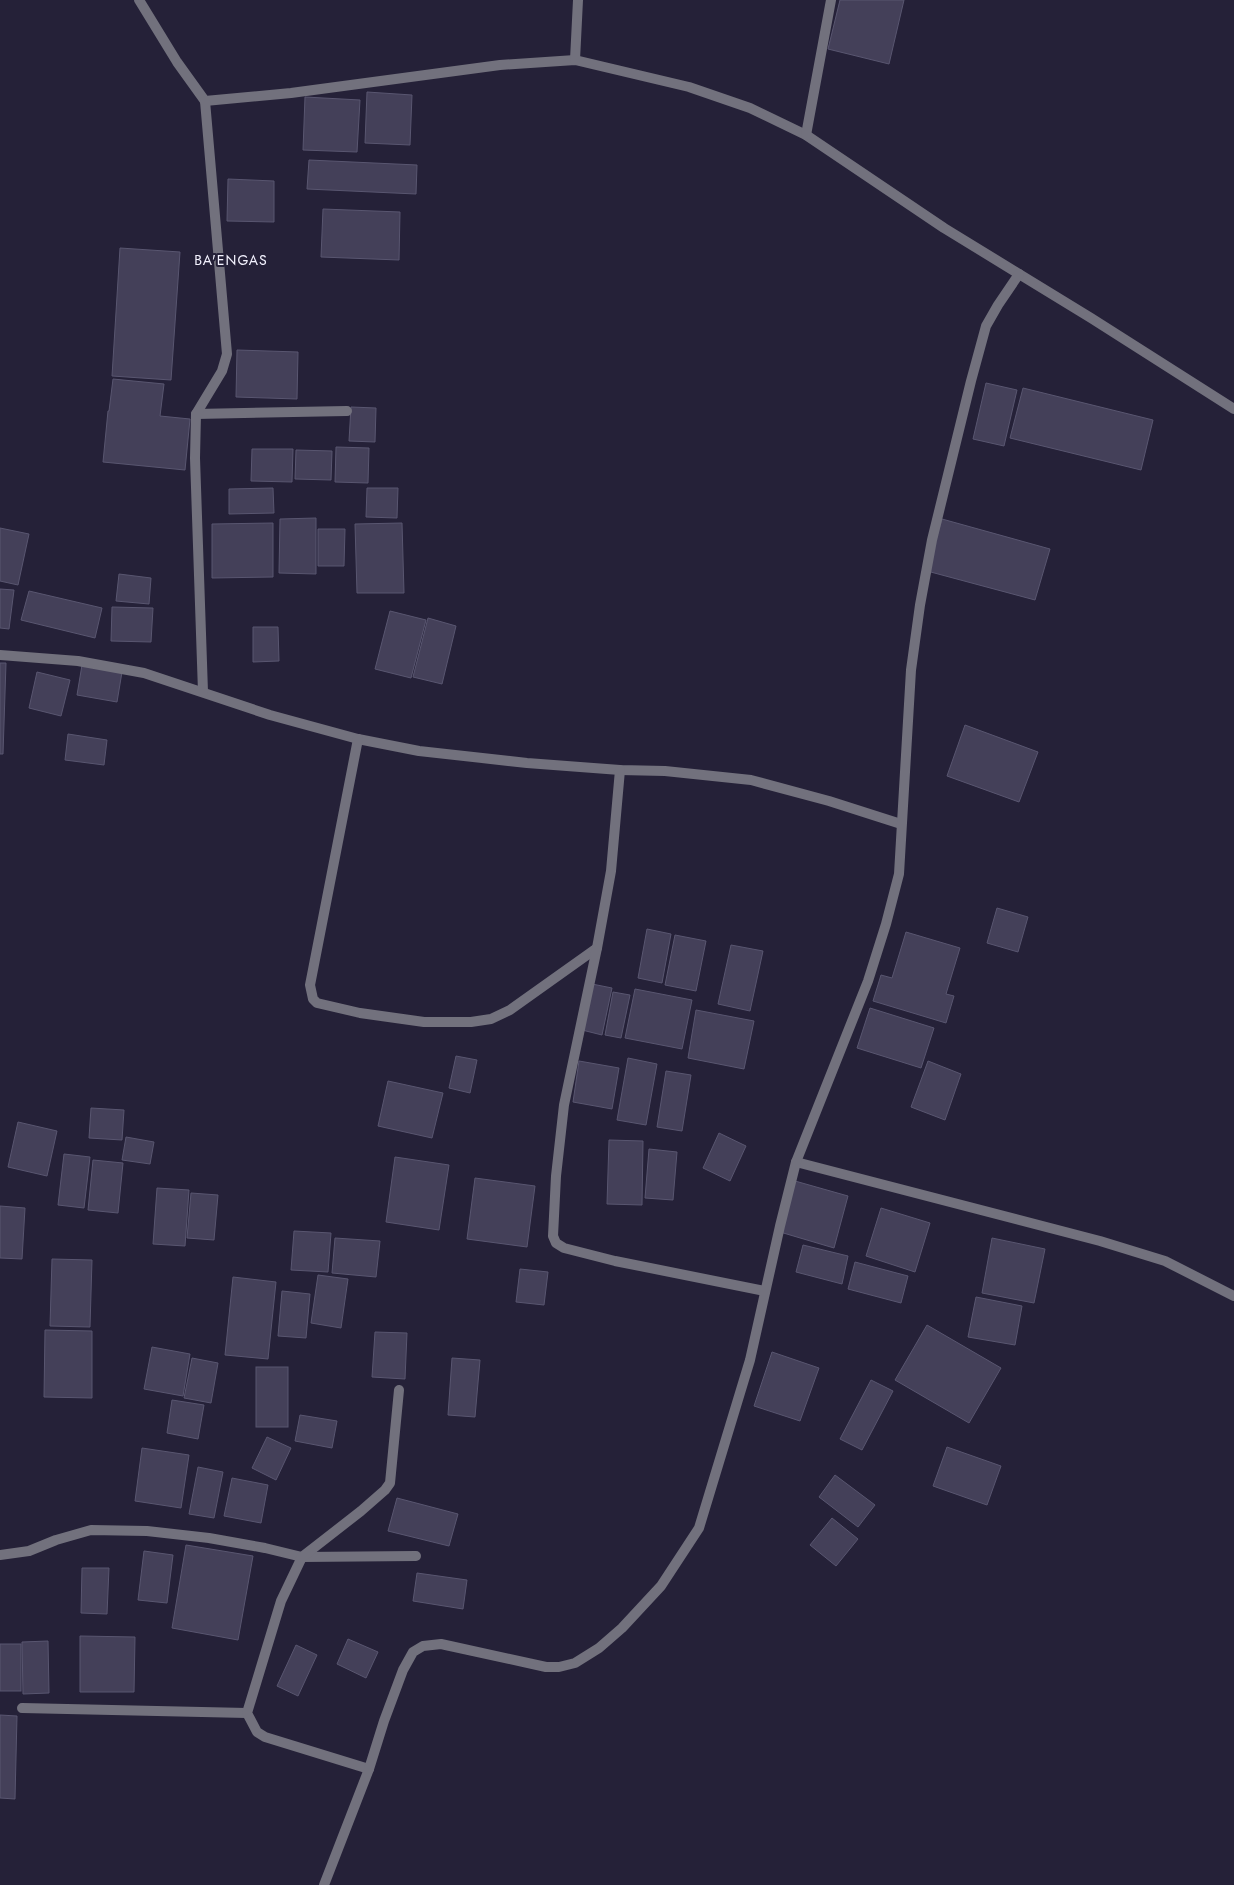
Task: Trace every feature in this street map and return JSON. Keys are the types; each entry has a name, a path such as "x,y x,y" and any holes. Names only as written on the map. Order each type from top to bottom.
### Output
{"street":[{"path":"139,0 177,62 205,101 227,354 222,371 196,414 195,458 202,692"},
{"path":"575,60 578,0"},
{"path":"806,135 832,0"},
{"path":"205,101 291,93 500,65 575,60 689,87 750,108 806,135 944,228 1091,318 1234,409"},
{"path":"324,1885 369,1769 384,1721 403,1670 413,1652 418,1648 432,1644 441,1644 546,1667 559,1667 575,1664 599,1648 622,1628 661,1586 699,1528 750,1360 796,1162 868,981 886,924 899,874 902,850 901,824 911,670 920,604 932,540 986,326 1019,274"},
{"path":"196,414 347,411"},
{"path":"0,655 78,661 144,673 270,715 358,739 419,751 527,763 620,770 665,771 751,780 829,801 901,824"},
{"path":"358,739 310,984 313,999 317,1003 360,1013 424,1022 471,1022 491,1019 510,1010 597,948"},
{"path":"620,770 611,870 597,948 564,1105 553,1218 553,1236 556,1244 564,1248 616,1261 765,1291"},
{"path":"796,1162 1100,1241 1166,1261 1234,1296"},
{"path":"369,1769 265,1737 257,1732 247,1713 281,1601 302,1557 361,1511 388,1487 390,1483 399,1390"},
{"path":"0,1555 29,1551 56,1540 91,1530 147,1531 209,1538 265,1548 302,1557 416,1556"},
{"path":"22,1708 247,1713"}],"building":[{"path":"840,0 904,0 889,64 828,49"},
{"path":"367,92 412,95 410,145 365,143"},
{"path":"305,97 360,100 357,152 303,150"},
{"path":"309,160 417,165 416,194 307,189"},
{"path":"228,179 274,181 274,222 227,221"},
{"path":"323,209 400,212 399,260 321,257"},
{"path":"120,248 180,252 171,380 112,376"},
{"path":"237,350 298,352 297,399 236,397"},
{"path":"113,379 164,384 160,416 190,419 185,470 103,462"},
{"path":"986,383 1017,390 1004,446 973,439"},
{"path":"1023,388 1153,420 1141,470 1010,438"},
{"path":"351,407 376,408 375,442 349,441"},
{"path":"336,447 369,448 368,483 335,482"},
{"path":"252,449 293,449 292,482 251,481"},
{"path":"296,450 332,451 331,480 295,479"},
{"path":"273,488 274,513 229,514 229,489"},
{"path":"367,488 398,488 397,518 366,517"},
{"path":"316,518 316,574 279,573 280,519"},
{"path":"942,519 1050,549 1035,600 927,571"},
{"path":"273,523 273,577 212,578 212,524"},
{"path":"402,523 404,593 357,593 355,524"},
{"path":"0,528 29,534 18,585 0,581"},
{"path":"318,529 345,529 344,566 318,566"},
{"path":"119,574 151,578 149,604 116,601"},
{"path":"0,589 14,590 9,629 0,628"},
{"path":"29,591 102,608 95,638 21,620"},
{"path":"112,607 153,608 151,642 111,641"},
{"path":"390,611 426,620 411,678 375,669"},
{"path":"428,618 456,626 442,684 413,677"},
{"path":"253,627 278,627 279,661 253,662"},
{"path":"0,663 6,663 3,754 0,754"},
{"path":"82,665 122,672 117,702 77,695"},
{"path":"37,672 70,680 61,716 29,708"},
{"path":"965,725 1038,752 1019,802 947,776"},
{"path":"68,734 107,740 104,765 65,760"},
{"path":"997,908 1028,917 1018,952 987,943"},
{"path":"647,929 671,934 662,983 638,978"},
{"path":"906,932 960,948 946,994 954,996 946,1023 873,1001 881,975 892,978"},
{"path":"675,935 706,941 696,991 665,985"},
{"path":"731,945 763,951 750,1011 718,1004"},
{"path":"592,984 612,988 602,1035 582,1030"},
{"path":"635,989 692,1000 682,1049 625,1038"},
{"path":"613,992 630,995 621,1038 605,1035"},
{"path":"870,1008 934,1028 921,1068 857,1048"},
{"path":"696,1010 754,1021 744,1069 688,1058"},
{"path":"456,1056 477,1060 470,1093 449,1088"},
{"path":"628,1058 657,1064 646,1125 617,1120"},
{"path":"579,1061 619,1068 612,1109 573,1102"},
{"path":"928,1061 961,1074 945,1120 911,1107"},
{"path":"666,1071 691,1075 682,1131 657,1127"},
{"path":"388,1081 443,1093 432,1138 378,1126"},
{"path":"91,1108 124,1110 122,1140 89,1138"},
{"path":"18,1122 57,1131 47,1176 8,1167"},
{"path":"719,1133 746,1146 730,1181 703,1168"},
{"path":"126,1137 154,1142 150,1164 122,1160"},
{"path":"609,1140 643,1141 642,1205 607,1204"},
{"path":"649,1149 677,1152 673,1200 645,1198"},
{"path":"64,1154 90,1157 84,1208 58,1205"},
{"path":"395,1157 449,1165 439,1230 386,1222"},
{"path":"93,1160 123,1163 118,1213 88,1210"},
{"path":"475,1178 535,1186 527,1247 467,1239"},
{"path":"795,1181 848,1196 834,1248 780,1232"},
{"path":"157,1188 189,1190 185,1246 153,1244"},
{"path":"191,1193 218,1195 214,1240 187,1238"},
{"path":"0,1206 25,1208 22,1259 0,1258"},
{"path":"881,1208 930,1223 915,1272 866,1256"},
{"path":"294,1231 331,1233 328,1272 291,1270"},
{"path":"335,1238 380,1241 376,1277 332,1273"},
{"path":"992,1238 1045,1249 1034,1303 982,1293"},
{"path":"803,1245 848,1256 842,1284 796,1272"},
{"path":"52,1259 92,1260 90,1327 50,1326"},
{"path":"855,1262 908,1276 901,1303 848,1289"},
{"path":"520,1269 548,1272 544,1305 516,1302"},
{"path":"318,1275 348,1279 341,1328 311,1323"},
{"path":"233,1277 276,1282 268,1359 225,1355"},
{"path":"282,1291 310,1294 306,1338 278,1336"},
{"path":"976,1297 1022,1306 1015,1345 968,1337"},
{"path":"927,1325 1001,1368 969,1423 895,1380"},
{"path":"45,1330 92,1331 92,1398 44,1397"},
{"path":"375,1332 407,1333 405,1379 372,1377"},
{"path":"152,1347 190,1354 183,1396 144,1389"},
{"path":"772,1352 819,1368 800,1421 754,1406"},
{"path":"192,1358 218,1363 211,1403 184,1398"},
{"path":"452,1358 480,1360 475,1417 448,1415"},
{"path":"256,1367 288,1367 288,1427 256,1427"},
{"path":"871,1380 893,1391 862,1450 840,1439"},
{"path":"172,1400 204,1405 198,1439 167,1433"},
{"path":"300,1415 337,1421 332,1448 295,1441"},
{"path":"267,1437 291,1448 276,1480 252,1468"},
{"path":"947,1447 1001,1466 987,1505 933,1486"},
{"path":"142,1448 189,1455 181,1508 135,1501"},
{"path":"198,1467 223,1472 214,1518 189,1514"},
{"path":"835,1475 875,1505 858,1527 819,1497"},
{"path":"232,1478 268,1485 261,1523 224,1516"},
{"path":"397,1498 458,1514 449,1546 388,1531"},
{"path":"832,1518 858,1539 836,1566 810,1545"},
{"path":"186,1545 253,1556 238,1640 172,1628"},
{"path":"144,1551 173,1555 167,1603 138,1600"},
{"path":"82,1568 109,1568 107,1614 81,1613"},
{"path":"417,1573 467,1580 463,1609 413,1601"},
{"path":"80,1636 135,1637 134,1692 80,1692"},
{"path":"348,1639 378,1652 366,1678 337,1664"},
{"path":"48,1641 49,1693 23,1694 22,1642"},
{"path":"0,1644 21,1644 21,1691 0,1691"},
{"path":"296,1645 317,1655 298,1696 277,1686"},
{"path":"0,1715 17,1716 15,1799 0,1798"}],"district":[{"name":"BA'ENGAS","path":"231,260"}]}
